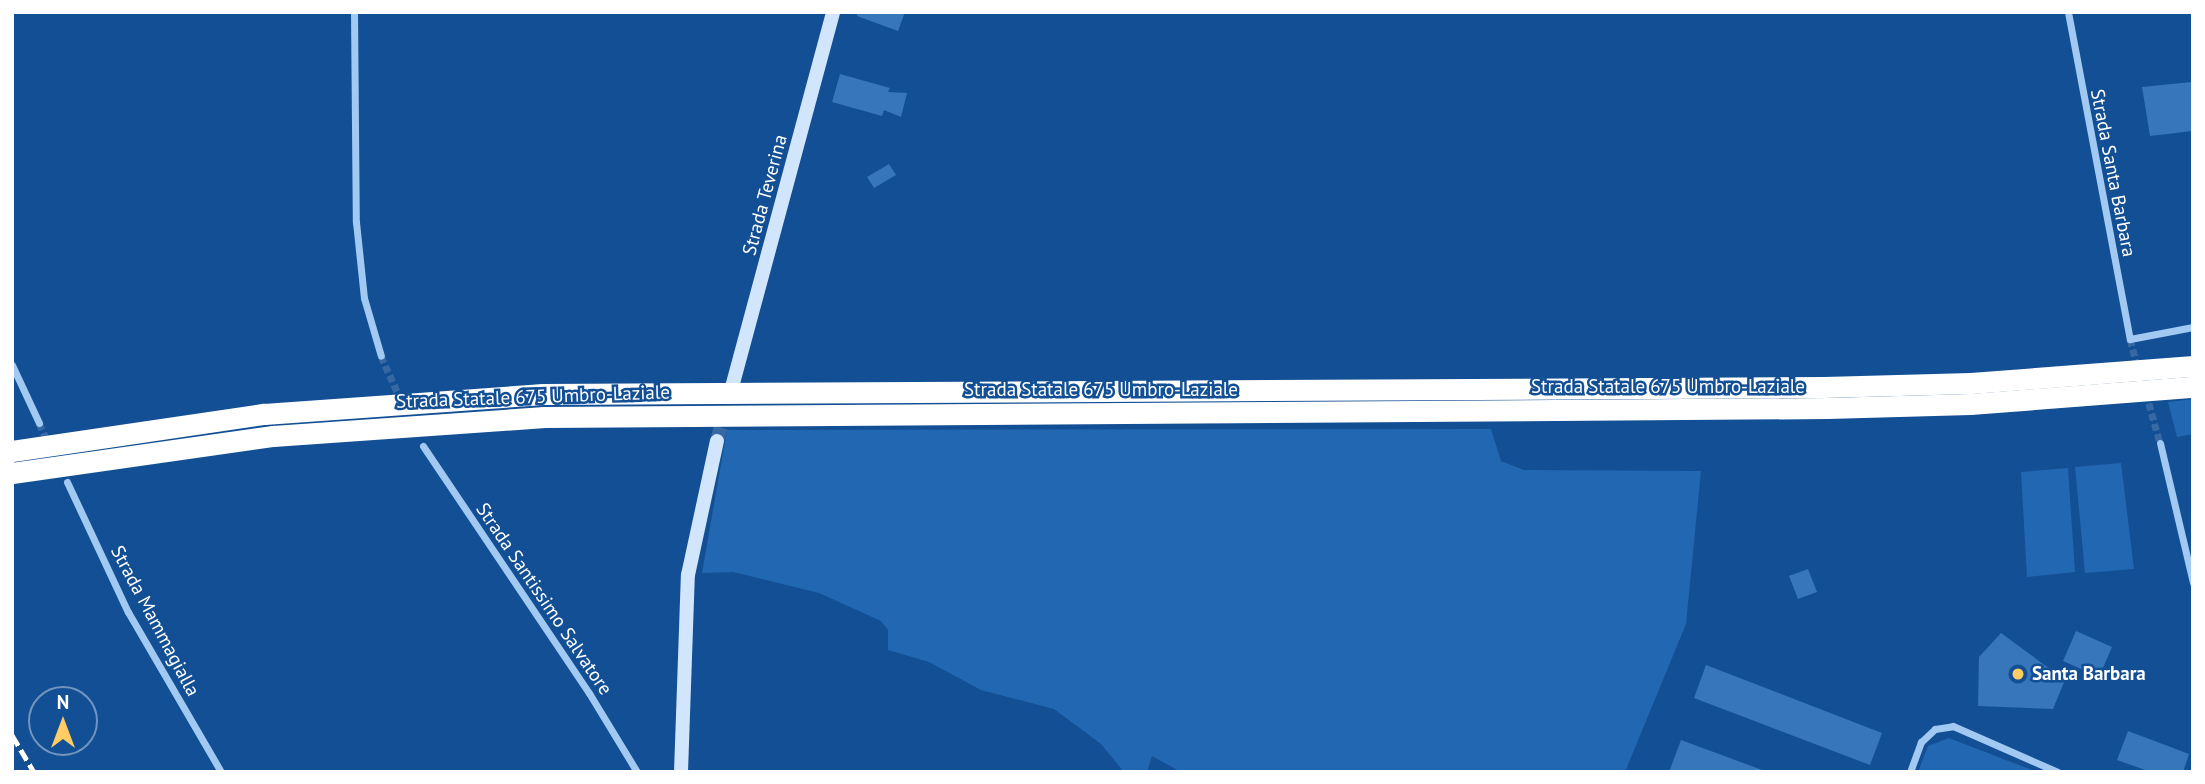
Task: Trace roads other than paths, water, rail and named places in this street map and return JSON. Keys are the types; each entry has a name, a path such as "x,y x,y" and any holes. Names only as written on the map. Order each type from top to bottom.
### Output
{"highway":[{"name":"Strada Statale 675 Umbro-Laziale","path":"12,451 264,414 543,394 1824,387 1971,383 2193,366"},
{"name":"Strada Statale 675 Umbro-Laziale","path":"12,473 274,436 544,417 1827,408 1970,404 2193,387"}],"main road":[{"name":"Strada Teverina","path":"732,387 833,12"},
{"path":"681,772 688,575 717,441"}],"street":[{"path":"354,12 356,222 364,298 381,356"},
{"name":"Strada Santa Barbara","path":"2068,12 2130,339 2193,327"},
{"path":"12,365 39,423"},
{"path":"2160,443 2193,583"},
{"name":"Strada Santissimo Salvatore","path":"423,446 589,693 636,772"},
{"name":"Strada Mammagialla","path":"67,482 128,612 221,772"},
{"path":"1910,772 1922,742 1936,729 1953,726 2058,772"}],"tunnel":[{"path":"2130,339 2138,368"},
{"path":"381,356 401,400"},
{"path":"717,441 732,387"},
{"path":"2146,393 2160,443"},
{"path":"39,423 49,444"}],"railway":[{"path":"12,735 34,772"}],"place":[{"name":"Santa Barbara","path":"2018,674"}]}
